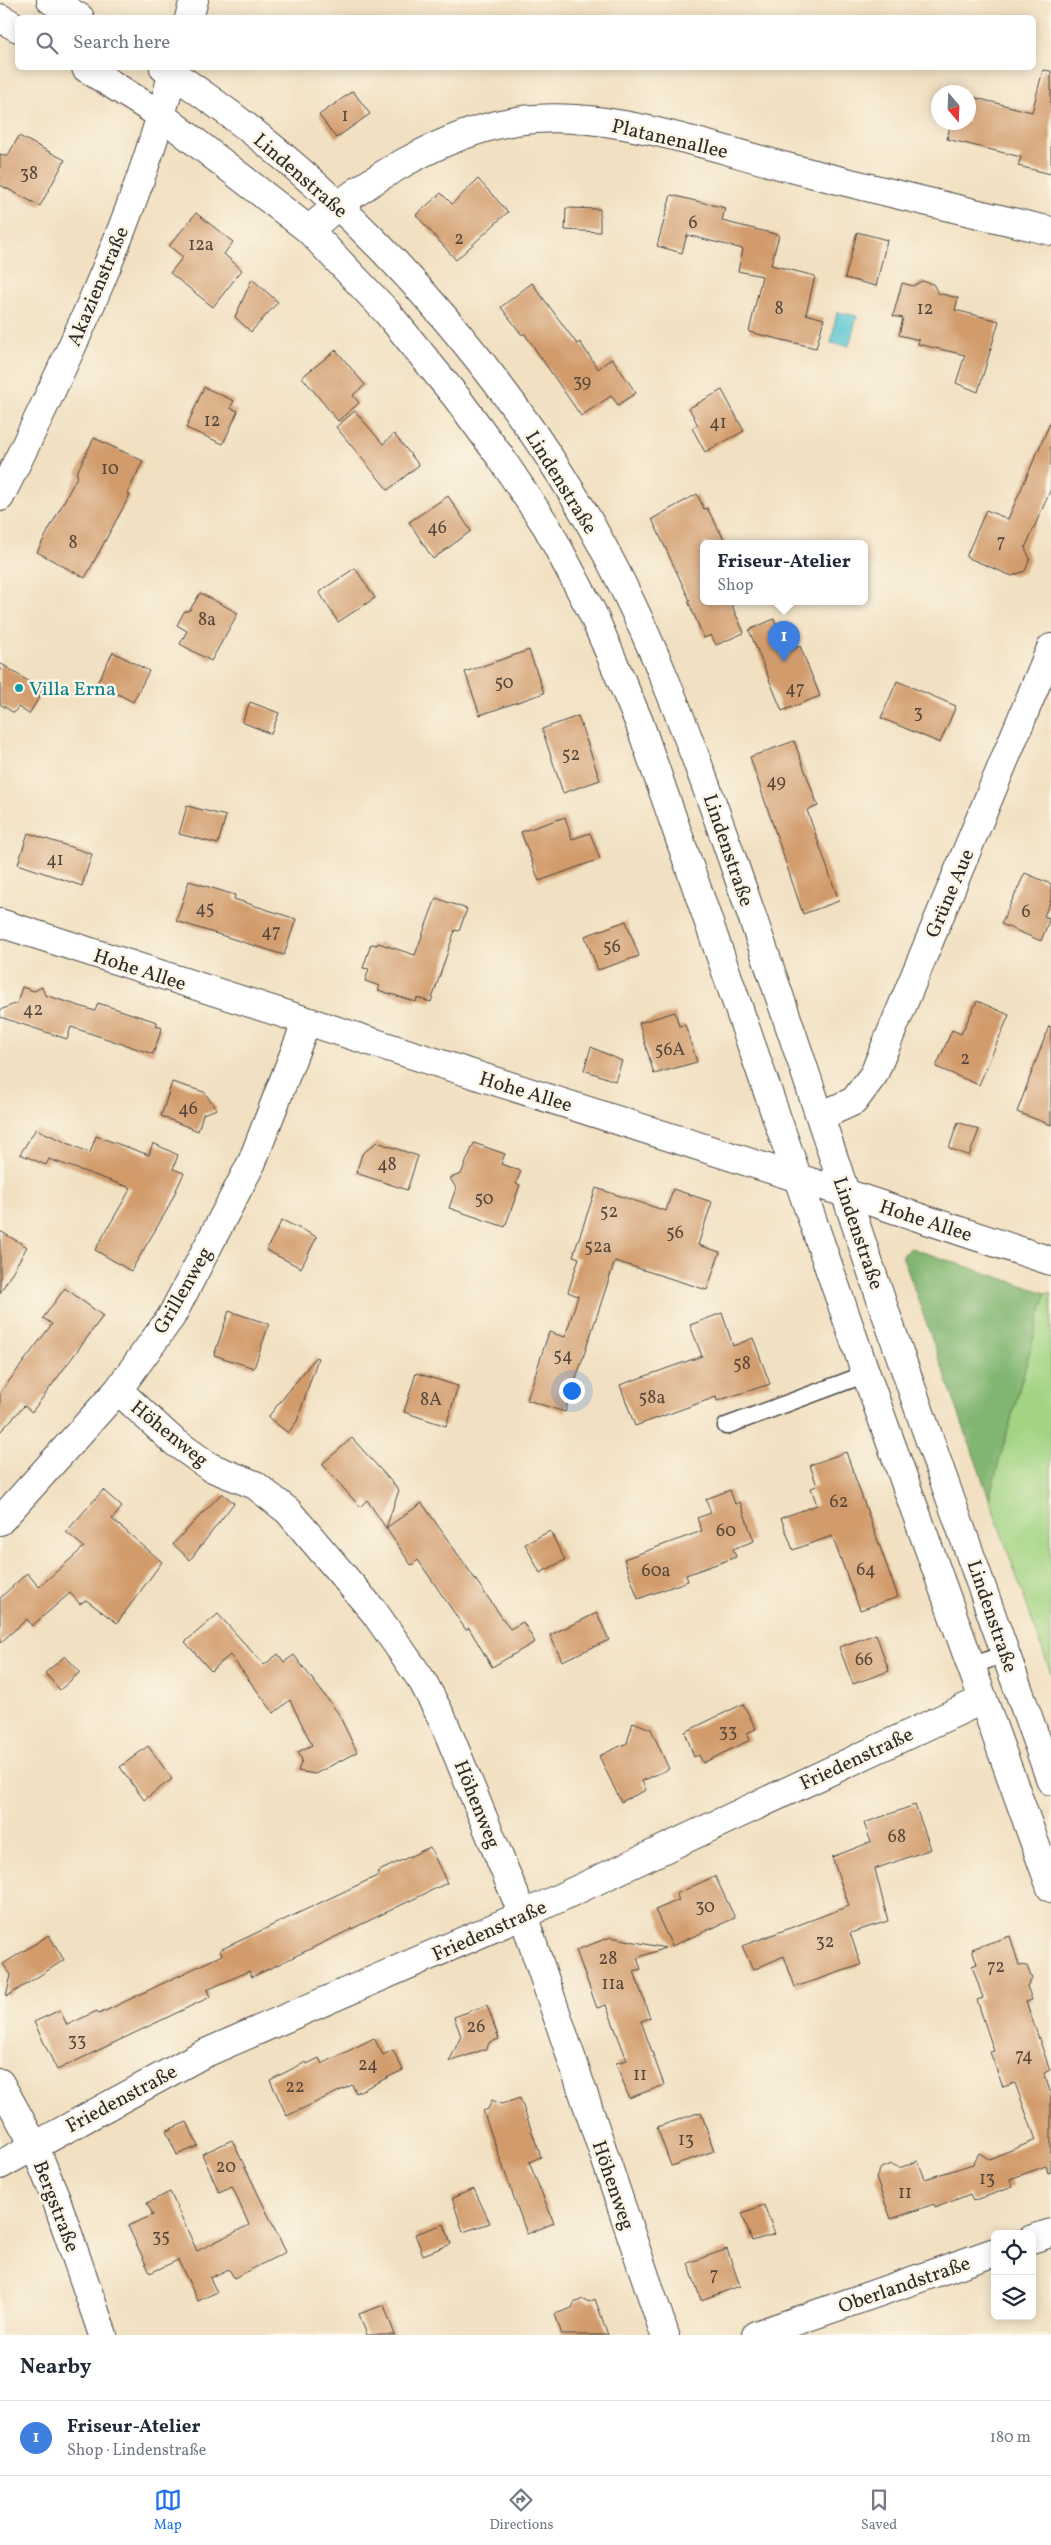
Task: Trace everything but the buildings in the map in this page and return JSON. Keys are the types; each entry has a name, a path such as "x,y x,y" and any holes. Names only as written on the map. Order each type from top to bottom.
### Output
{"street":[{"path":"50,0 75,15"},
{"path":"190,15 194,0"},
{"path":"0,18 15,26"},
{"name":"Lindenstraße","path":"89,70 162,116 309,230 386,311 457,398 499,455 547,527 592,612 639,722 866,1374 1051,1888"},
{"name":"Lindenstraße","path":"170,70 265,142 339,204 407,277 479,361 532,433 578,504 628,599 677,710 716,812 821,1116 845,1193 1051,1781"},
{"name":"Akazienstraße","path":"0,497 57,381 117,240 162,116 170,70"},
{"name":"Platanenallee","path":"309,230 339,204 424,152 471,132 516,121 559,119 602,122 648,131 861,186 1051,231"},
{"name":"Grüne Aue","path":"821,1116 854,1101 874,1074 1051,648"},
{"name":"Hohe Allee","path":"0,923 306,1023 845,1193 1051,1261"},
{"name":"Grillenweg","path":"0,1521 118,1390 171,1317 252,1162 306,1023"},
{"name":"Höhenweg","path":"118,1390 180,1446 210,1467 255,1485 288,1511 375,1613 423,1682 443,1720 523,1915 665,2335"},
{"name":"Friedenstraße","path":"0,2165 201,2055 523,1915 982,1700"},
{"name":"Bergstraße","path":"0,2083 34,2145 55,2196 104,2335"},
{"path":"1036,2239 1051,2233"},
{"name":"Oberlandstraße","path":"756,2335 991,2253"}],"lane":[{"path":"726,1426 866,1374"},
{"path":"970,1667 1006,1653"}],"green space":[{"path":"911,1248 1046,1293 989,1498 902,1255"},
{"path":"1046,1293 1051,1294 1051,1674 989,1498"}],"water":[{"path":"837,312 857,316 849,346 831,343"}],"place":[{"name":"Friseur-Atelier","path":"784,662"},
{"name":"Villa Erna","path":"19,688"}]}
